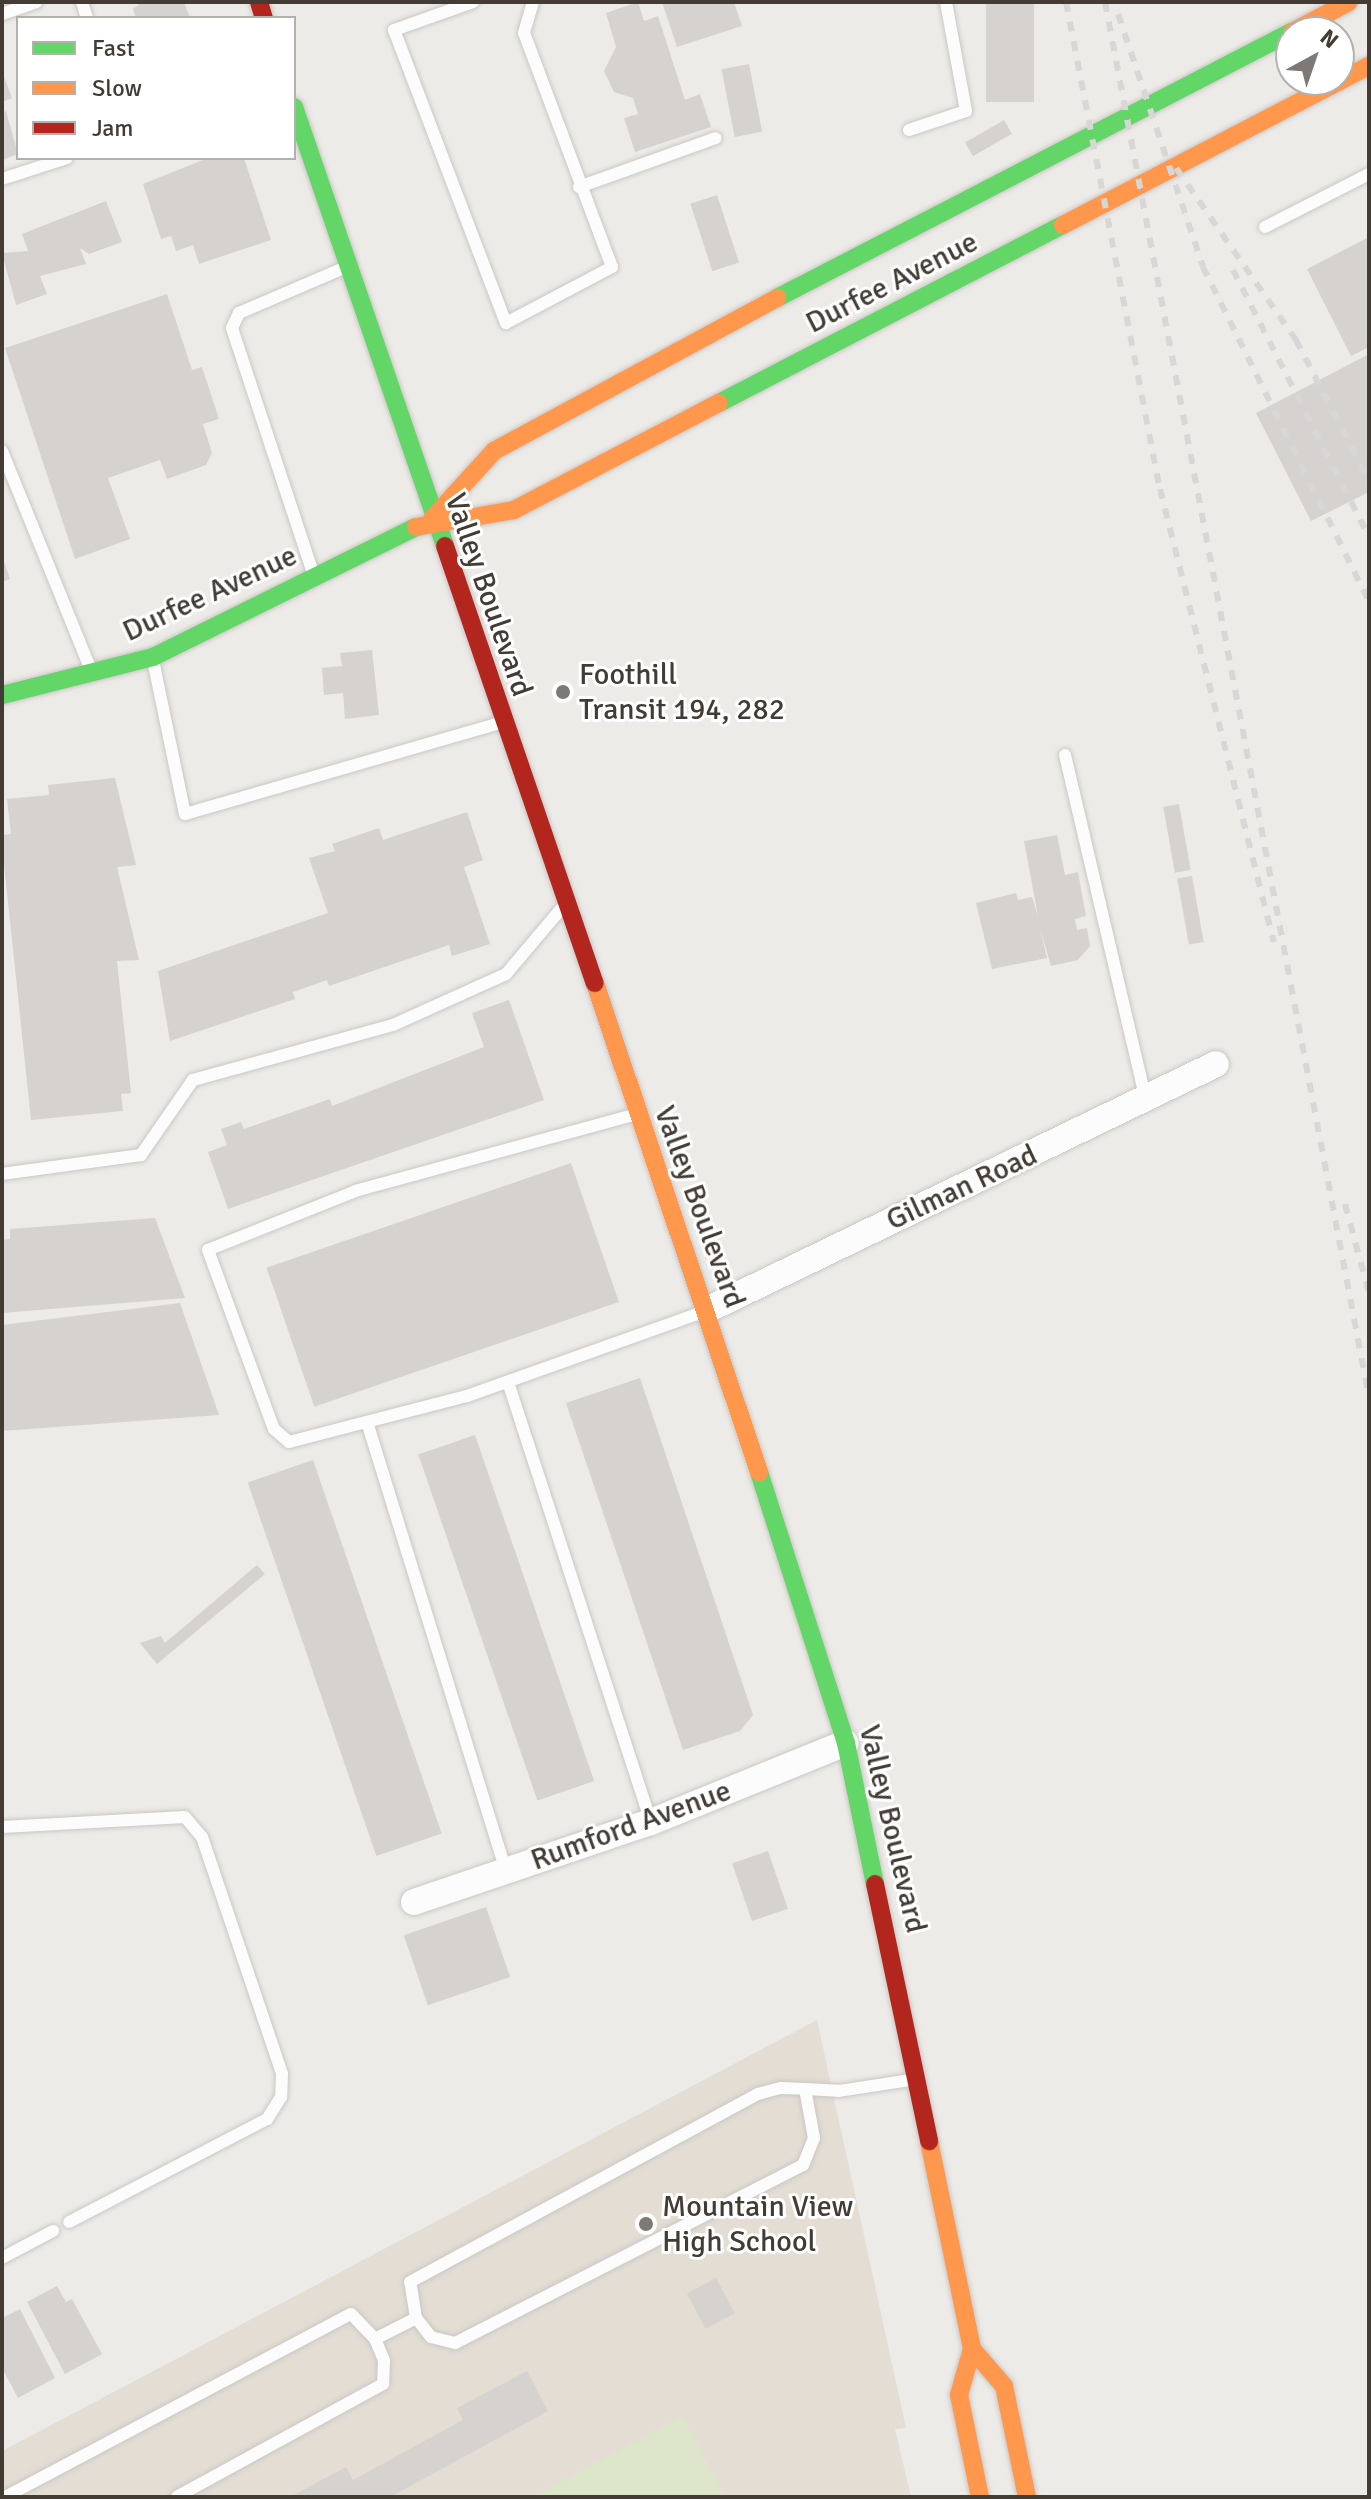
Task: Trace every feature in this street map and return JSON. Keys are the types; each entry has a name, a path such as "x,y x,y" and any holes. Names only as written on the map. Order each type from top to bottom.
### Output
{"main road":[{"name":"Durfee Avenue","path":"1322,16 1349,2"},
{"name":"Durfee Avenue","path":"432,519 494,451 965,196 1275,40"},
{"name":"Durfee Avenue","path":"2,695 153,657 432,519 514,510 1369,66"},
{"name":"Valley Boulevard","path":"296,113 636,1114 707,1310 846,1743 972,2349 959,2395 980,2497"},
{"name":"Valley Boulevard","path":"972,2349 1004,2386 1027,2497"}],"street":[{"name":"Gilman Road","path":"707,1310 1146,1101 1216,1064"},
{"name":"Rumford Avenue","path":"414,1902 651,1822 846,1743"}],"lane":[{"path":"2,14 36,2"},
{"path":"473,2 394,30 506,323 612,267 579,187 524,33 533,2"},
{"path":"909,130 966,111 946,2"},
{"path":"579,187 716,138"},
{"path":"2,179 61,160"},
{"path":"1265,227 1369,174"},
{"path":"314,577 232,328 239,313 347,267"},
{"path":"2,451 93,673"},
{"path":"153,657 185,814 503,723"},
{"path":"1065,755 1146,1101"},
{"path":"2,1174 141,1155 193,1080 393,1025 506,974 566,903"},
{"path":"636,1114 356,1191 208,1250 274,1429 289,1442 508,1382 707,1310"},
{"path":"508,1382 651,1822"},
{"path":"367,1422 506,1871"},
{"path":"2,1827 185,1817 202,1837 282,2074 281,2097 267,2119 69,2222"},
{"path":"805,2089 814,2138 803,2165 455,2343 431,2337 416,2318 410,2282 758,2094 805,2089 917,2079"},
{"path":"2,2258 53,2231"},
{"path":"5,2497 351,2314 375,2339 383,2384 177,2497"},
{"path":"375,2339 416,2318"}],"shaded area":[{"name":"Mountain View High School","path":"817,2020 906,2428 895,2429 911,2497 2,2497 2,2451"}],"green space":[{"path":"682,2416 726,2497 533,2497"}],"building":[{"path":"142,2 184,2 189,16 135,16 133,9"},
{"path":"638,2 644,21 658,16 685,100 700,94 711,127 635,152 624,118 638,114 633,98 614,92 604,71 616,47 606,13"},
{"path":"662,2 734,2 742,26 677,47"},
{"path":"986,2 1034,2 1034,102 986,102"},
{"path":"749,64 762,132 735,137 722,69"},
{"path":"2,71 12,98 2,102"},
{"path":"6,111 16,155 2,160 2,113"},
{"path":"1004,120 1012,134 973,156 965,142"},
{"path":"203,160 245,160 271,240 199,264 193,245 176,251 171,236 161,239 143,184"},
{"path":"717,195 739,263 712,271 690,204"},
{"path":"106,201 122,242 89,254 80,248 86,264 40,276 47,294 16,305 2,253 28,251 22,234"},
{"path":"1369,237 1369,347 1351,356 1307,269"},
{"path":"167,294 192,370 202,367 219,419 203,424 212,453 206,465 167,479 160,460 108,478 130,539 75,559 5,348"},
{"path":"1369,354 1369,492 1311,521 1256,413"},
{"path":"2,556 10,579 2,582"},
{"path":"372,650 379,715 345,719 343,693 324,695 322,668 342,666 340,653"},
{"path":"115,778 136,865 117,867 139,960 117,961 131,1093 121,1094 123,1111 31,1120 2,845 2,835 11,834 7,799 49,795 48,785"},
{"path":"1179,804 1191,870 1175,873 1163,807"},
{"path":"467,812 483,860 464,867 490,944 452,956 449,945 329,986 327,980 293,992 295,999 170,1041 158,971 328,913 309,858 335,851 332,844 379,828 383,840"},
{"path":"1057,835 1065,875 1078,872 1086,916 1075,919 1077,930 1087,928 1090,946 1078,960 1051,966 1039,925 1047,958 992,969 976,903 1016,893 1018,900 1032,897 1038,916 1024,841"},
{"path":"1192,876 1204,942 1189,945 1177,879"},
{"path":"509,1000 544,1100 228,1209 208,1152 227,1145 221,1129 241,1122 244,1129 330,1099 332,1106 484,1047 472,1013"},
{"path":"571,1163 619,1302 314,1407 267,1268"},
{"path":"155,1218 185,1298 2,1313 2,1240 10,1239 10,1229"},
{"path":"180,1303 219,1415 2,1431 2,1325"},
{"path":"640,1378 753,1715 740,1731 683,1750 566,1403"},
{"path":"475,1435 594,1781 537,1801 418,1455"},
{"path":"313,1460 442,1833 376,1856 248,1482"},
{"path":"257,1565 265,1574 157,1664 140,1643 161,1636 165,1643"},
{"path":"768,1851 788,1909 752,1921 732,1863"},
{"path":"486,1907 510,1977 428,2005 404,1935"},
{"path":"716,2278 735,2313 706,2329 687,2293"},
{"path":"57,2286 66,2302 72,2299 102,2354 65,2374 27,2302"},
{"path":"20,2309 55,2378 18,2398 2,2368 2,2318"},
{"path":"527,2371 548,2411 390,2497 290,2497 346,2467 353,2480 463,2420 457,2408"}],"railway":[{"path":"1066,2 1160,489 1274,942"},
{"path":"1105,2 1369,1398"},
{"path":"1118,14 1203,267 1369,601"},
{"path":"1176,168 1296,340 1369,481"},
{"path":"1233,270 1369,537"},
{"path":"1345,1204 1369,1293"}],"traffic: fast":[{"path":"777,298 1275,40"},
{"path":"296,113 445,546"},
{"path":"719,403 1063,225"},
{"path":"2,695 153,657 416,527"},
{"path":"759,1472 846,1743 875,1884"}],"traffic: slow":[{"path":"1322,16 1349,2"},
{"path":"1063,225 1369,66"},
{"path":"432,519 494,451 777,298"},
{"path":"416,527 514,510 719,403"},
{"path":"595,983 759,1472"},
{"path":"929,2141 972,2349 959,2395 980,2497"},
{"path":"972,2349 1004,2386 1027,2497"}],"traffic: jam":[{"path":"259,2 263,16"},
{"path":"445,546 595,983"},
{"path":"875,1884 929,2141"}],"place":[{"name":"Foothill Transit 194, 282","path":"563,692"},
{"name":"Mountain View High School","path":"646,2224"}]}
